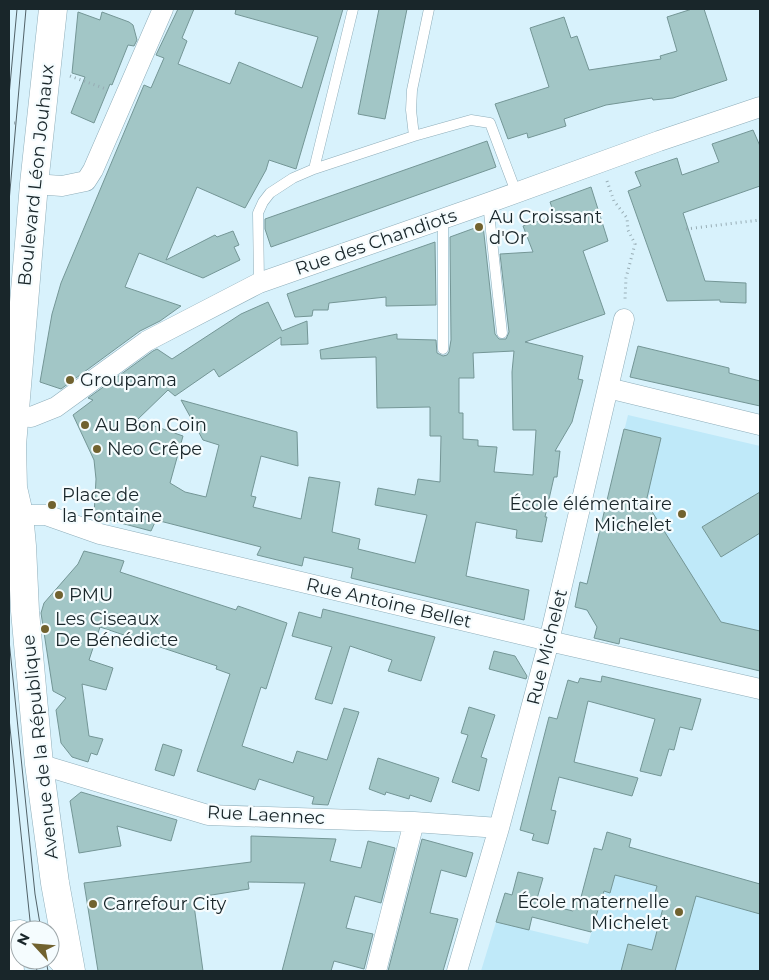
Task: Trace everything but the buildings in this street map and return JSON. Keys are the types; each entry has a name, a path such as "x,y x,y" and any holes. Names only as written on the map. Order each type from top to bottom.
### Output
{"main road":[{"name":"Boulevard Léon Jouhaux","path":"20,410 18,370 34,184 53,9"},
{"path":"14,514 13,488 20,410"},
{"name":"Avenue de la République","path":"14,514 39,764 55,883 70,971"},
{"name":"Avenue de la République","path":"47,920 55,883"},
{"path":"9,958 10,971"}],"street":[{"path":"34,184 62,186 86,181 93,170 163,9"},
{"name":"Rue des Chandiots","path":"20,410 56,407 147,341 259,283 760,107"},
{"name":"Rue Michelet","path":"458,971 499,828 549,641 624,319"},
{"path":"608,388 760,425"},
{"name":"Rue Antoine Bellet","path":"14,514 46,515 100,534 549,641 760,688"},
{"name":"Rue Laennec","path":"39,764 208,815 414,822 499,828"},
{"path":"376,971 414,822"},
{"path":"60,962 70,971"}],"lane":[{"path":"314,170 353,9"},
{"path":"414,136 411,110 412,90 429,9"},
{"path":"259,283 258,213 263,202 270,193 293,178 314,170 414,136 471,120 490,123 516,192"},
{"path":"488,203 502,333"},
{"path":"443,218 443,349"}],"path":[{"path":"67,75 126,96"},
{"path":"603,161 608,186 614,202 627,218 628,230 635,244 626,278 624,319"},
{"path":"686,229 760,220"}],"shaded area":[{"name":"École élémentaire Michelet","path":"628,415 760,446 760,671 620,638 594,638 597,627 587,611 575,607 580,582 587,583"},
{"name":"École maternelle Michelet","path":"618,844 760,884 760,971 481,971 496,922 588,944"}],"tram line":[{"path":"9,96 17,9"},
{"path":"9,202 26,9"},
{"path":"9,640 35,894 39,920"},
{"path":"9,718 30,920"}],"place":[{"name":"Au Croissant d'Or","path":"479,227"},
{"name":"Groupama","path":"70,380"},
{"name":"Au Bon Coin","path":"85,425"},
{"name":"Neo Crêpe","path":"97,449"},
{"name":"Place de la Fontaine","path":"52,505"},
{"name":"École élémentaire Michelet","path":"682,514"},
{"name":"PMU","path":"59,595"},
{"name":"Les Ciseaux De Bénédicte","path":"45,629"},
{"name":"Carrefour City","path":"93,904"},
{"name":"École maternelle Michelet","path":"679,912"}]}
